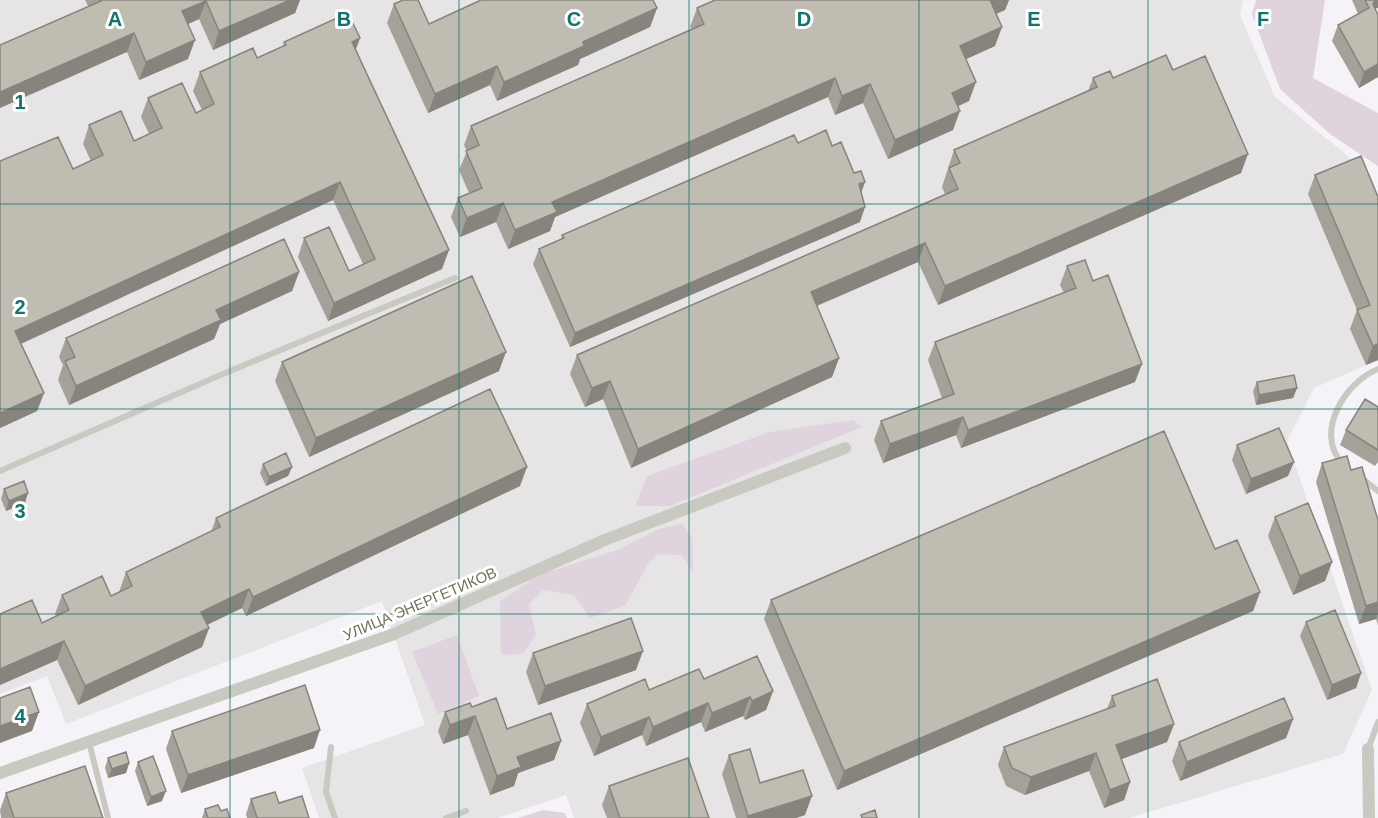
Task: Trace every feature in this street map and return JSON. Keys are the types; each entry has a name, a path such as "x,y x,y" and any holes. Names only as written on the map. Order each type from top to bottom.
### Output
{"street":[{"name":"УЛИЦА ЭНЕРГЕТИКОВ","path":"0,773 394,634 607,539 845,448"},
{"path":"1368,749 1369,818"}],"lane":[{"path":"0,471 225,373 455,278"},
{"path":"1350,469 1334,453 1331,437 1335,413 1353,386 1378,369"},
{"path":"1359,476 1378,491"},
{"path":"1368,749 1378,722"},
{"path":"89,741 108,818"},
{"path":"332,747 326,792 335,818"},
{"path":"446,818 466,811"}],"shaded area":[{"path":"0,0 1243,0 1240,15 1275,97 1370,174 1378,195 1378,360 1314,388 1287,441 1372,690 1343,754 1129,818 574,818 566,795 497,818 319,818 302,768 425,725 382,601 66,724 47,676 0,694"},
{"path":"1256,0 1325,0 1313,78 1378,113 1378,166 1330,134 1280,89 1252,14"},
{"path":"853,420 862,427 670,506 635,506 647,476 770,432"},
{"path":"682,524 692,538 693,572 681,555 658,554 648,564 625,606 590,618 574,595 543,590 529,604 536,635 523,654 501,655 500,601 539,575 620,549 658,529"},
{"path":"457,635 479,696 438,714 412,652"},
{"path":"543,810 565,813 567,818 518,818"}],"building":[{"path":"100,0 290,0 219,31 206,1 182,11 195,40 146,62 134,33 0,92 0,45"},
{"path":"403,0 418,0 429,24 481,0 653,0 657,8 583,42 584,46 504,82 497,66 435,94 394,4"},
{"path":"715,0 990,0 1002,27 960,46 976,82 952,93 960,111 895,140 870,84 842,96 835,78 552,202 557,212 515,230 503,203 467,218 458,198 482,188 466,151 479,145 471,126 704,24 697,8"},
{"path":"1365,0 1375,0 1373,4 1378,15 1378,64 1364,72 1338,25 1369,8"},
{"path":"348,13 360,38 352,42 449,250 334,303 304,238 329,227 349,271 375,259 340,182 15,331 44,393 0,413 0,161 58,137 73,169 103,155 89,125 121,111 134,141 162,128 148,98 182,83 196,113 214,104 200,72 253,48 257,58 286,45 284,42"},
{"path":"1166,55 1173,70 1205,56 1248,154 945,286 925,243 811,292 839,358 638,449 610,381 592,388 577,355 958,189 949,168 960,163 954,150 1097,87 1093,78 1110,71 1113,78"},
{"path":"826,130 832,146 841,142 854,173 861,171 865,182 859,184 865,207 575,333 539,249 564,238 562,235 794,135 798,143"},
{"path":"1361,156 1378,197 1378,344 1373,346 1357,310 1370,305 1315,175"},
{"path":"284,239 299,272 216,310 221,320 76,386 65,361 75,357 66,338"},
{"path":"1085,260 1093,281 1108,275 1142,364 968,430 963,417 890,444 881,421 954,394 935,342 1076,288 1067,266"},
{"path":"472,276 506,352 316,438 282,362"},
{"path":"1294,375 1297,388 1259,395 1257,382"},
{"path":"490,389 527,467 253,597 249,589 201,612 209,628 85,686 64,641 0,669 0,614 32,600 42,623 69,610 62,595 102,576 111,596 132,586 126,572 220,527 216,518"},
{"path":"1365,399 1378,407 1378,450 1346,430"},
{"path":"1279,428 1294,462 1251,479 1237,445"},
{"path":"1164,431 1215,549 1237,540 1260,592 844,771 771,600"},
{"path":"286,453 292,467 269,477 263,464"},
{"path":"1347,456 1351,470 1362,467 1378,520 1378,602 1366,606 1322,463"},
{"path":"24,481 28,493 9,501 4,489"},
{"path":"1308,503 1332,562 1300,576 1275,517"},
{"path":"1335,610 1361,673 1332,685 1306,622"},
{"path":"631,618 643,651 545,686 533,653"},
{"path":"757,656 773,691 752,701 750,697 712,713 708,703 653,727 649,717 601,737 587,704 645,679 649,690 699,669 704,679"},
{"path":"1157,679 1174,724 1116,745 1130,782 1110,790 1096,753 1031,777 1012,768 1004,747 1115,706 1112,696"},
{"path":"305,685 320,730 188,775 172,731"},
{"path":"30,687 39,712 0,726 0,698"},
{"path":"496,698 507,729 551,713 561,741 517,757 521,767 497,776 475,716 450,725 445,712 470,703 472,707"},
{"path":"1284,698 1293,719 1187,762 1179,742"},
{"path":"750,749 760,783 803,770 812,796 748,816 729,755"},
{"path":"126,752 129,763 112,769 108,758"},
{"path":"153,756 166,791 151,797 138,762"},
{"path":"688,758 709,818 620,818 609,786"},
{"path":"85,766 103,818 14,818 6,793"},
{"path":"275,792 279,803 302,796 309,818 257,818 251,799"},
{"path":"218,805 221,811 227,809 230,818 208,818 205,809"},
{"path":"875,810 877,818 862,818 861,815"}]}
